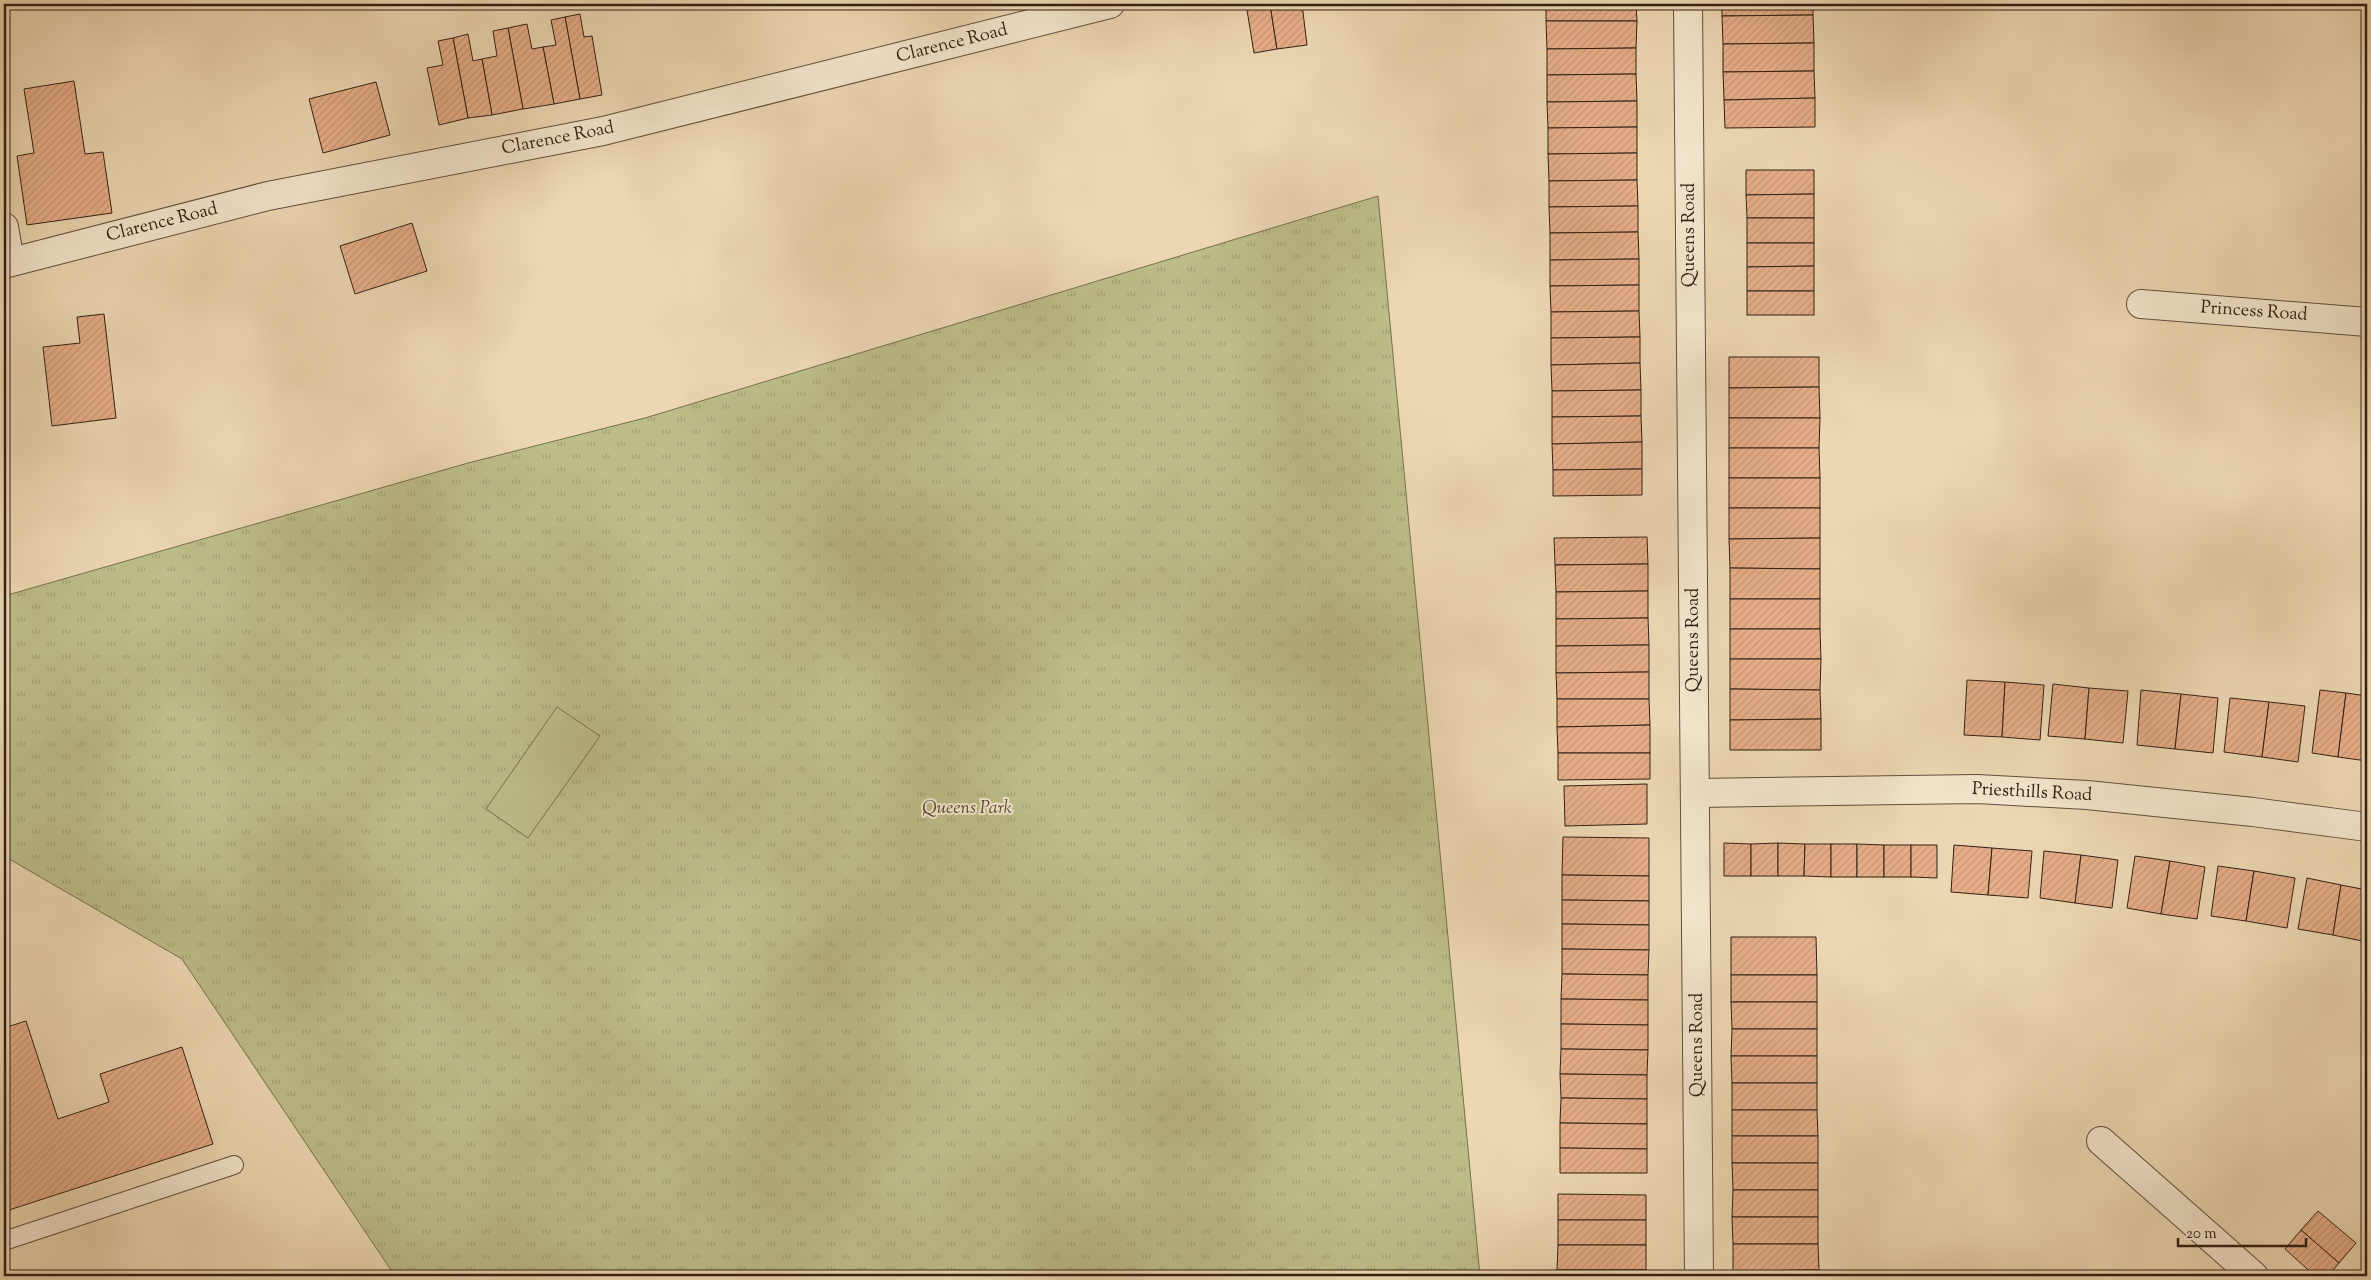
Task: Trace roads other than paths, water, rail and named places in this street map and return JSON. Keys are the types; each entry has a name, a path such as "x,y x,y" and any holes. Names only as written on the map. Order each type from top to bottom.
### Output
{"street":[{"name":"Clarence Road","path":"7,263 268,196 603,131 1110,4"},
{"name":"Queens Road","path":"1688,4 1699,1276"},
{"path":"4,227 7,263"},
{"name":"Princess Road","path":"2141,304 2367,322"},
{"name":"Priesthills Road","path":"1695,793 1977,789 2051,793 2253,812 2367,827"},
{"path":"2101,1141 2254,1276"}],"lane":[{"path":"4,1242 234,1165"}],"park label":[{"name":"Queens Park","path":"967,809"}]}
